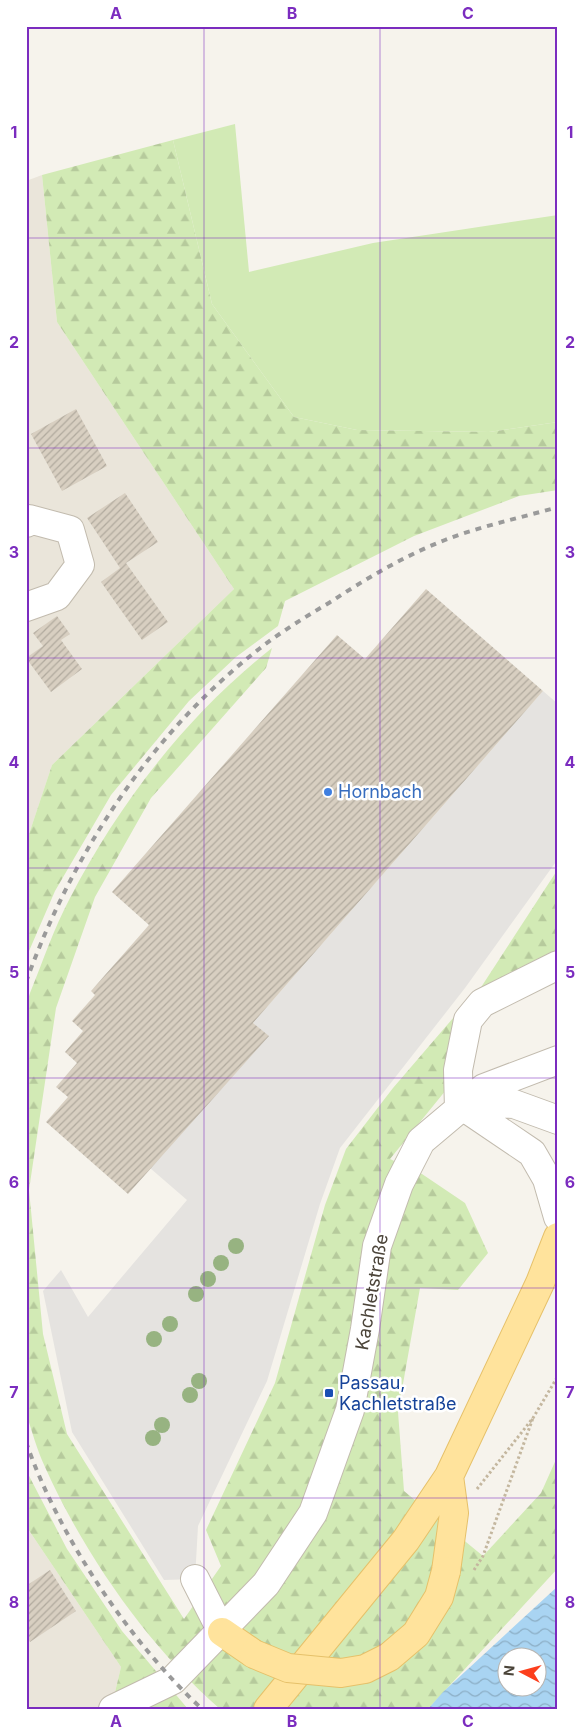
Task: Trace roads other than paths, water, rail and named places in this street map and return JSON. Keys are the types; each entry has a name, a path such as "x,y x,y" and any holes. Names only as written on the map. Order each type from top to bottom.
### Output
{"main road":[{"path":"268,1709 406,1540 449,1476 549,1276 558,1236"},
{"path":"222,1632 254,1654 288,1668 341,1673 366,1669 389,1657 416,1634 439,1597 446,1571 454,1513 449,1476"}],"street":[{"path":"26,523 29,519 70,530 80,565 57,596 26,607"},
{"path":"463,1110 458,1070 468,1020 482,1003 558,965"},
{"path":"463,1110 484,1088 558,1060"},
{"name":"Kachletstraße","path":"113,1709 173,1680 222,1632 266,1584 313,1513 350,1410 365,1330 376,1246 399,1184 421,1141 463,1110 494,1103 514,1104 558,1120"},
{"path":"463,1110 532,1153 547,1179 558,1217"},
{"path":"195,1578 222,1632"}],"water":[{"path":"558,1586 558,1709 428,1709 443,1692"}],"railway":[{"path":"26,982 45,934 67,888 91,843 119,799 183,718 220,682 259,649 286,630 401,560 459,535 558,507"},
{"path":"26,1442 57,1514 99,1586 148,1652 202,1709"}],"place":[{"name":"Hornbach","path":"328,792"},
{"name":"Passau, Kachletstraße","path":"329,1393"}]}
